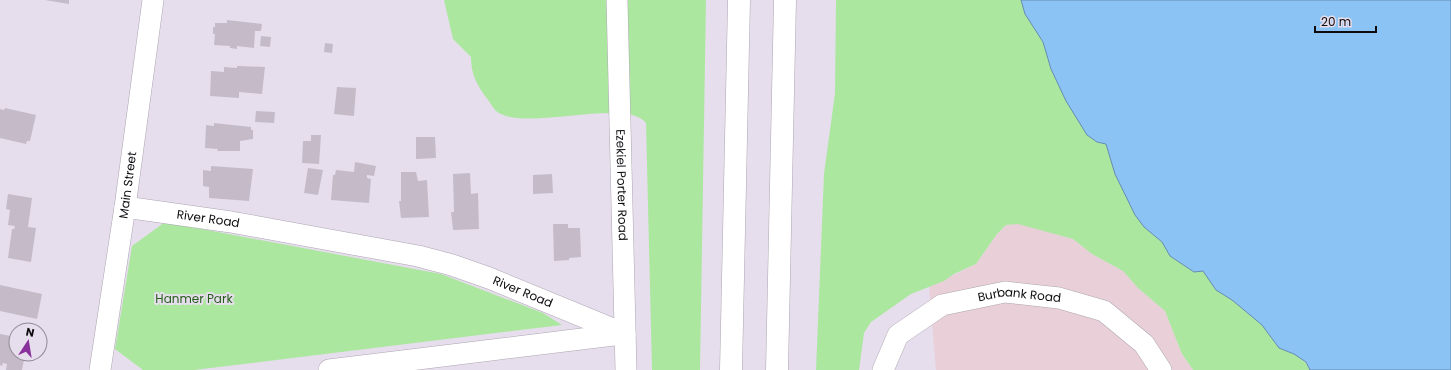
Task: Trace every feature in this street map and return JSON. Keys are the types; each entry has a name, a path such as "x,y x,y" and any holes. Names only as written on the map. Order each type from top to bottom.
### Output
{"highway":[{"path":"730,370 739,0"},
{"path":"777,370 785,0"}],"street":[{"name":"Main Street","path":"100,370 125,207 153,0"},
{"name":"Ezekiel Porter Road","path":"617,0 626,370"},
{"name":"River Road","path":"125,207 231,222 418,256 452,265 489,278 625,334"},
{"name":"Burbank Road","path":"883,370 898,335 942,305 1005,292 1059,298 1104,311 1144,344 1161,370"},
{"path":"329,370 625,334"}],"shaded area":[{"path":"1018,223 1073,239 1092,254 1123,271 1138,288 1165,311 1182,354 1193,370 936,370 929,287 976,264 997,234 1006,225"}],"green space":[{"path":"444,0 706,0 700,370 652,370 646,123 635,116 618,113 550,118 528,118 509,117 496,111 477,82 473,73 471,57 453,39"},
{"path":"836,0 1021,0 1025,14 1043,42 1051,69 1066,101 1097,142 1106,144 1115,174 1135,215 1144,227 1162,242 1170,256 1194,272 1203,271 1216,290 1232,300 1262,325 1279,348 1294,354 1306,363 1310,370 1193,370 1182,354 1165,311 1138,288 1123,271 1092,254 1073,239 1018,224 1006,225 997,234 976,264 954,274 944,281 911,294 871,322 864,333 859,370 816,370 824,174 835,93"},
{"name":"Hanmer Park","path":"165,222 441,274 543,313 562,325 194,370 143,370 115,349 132,246"}],"water":[{"path":"1021,0 1451,0 1451,370 1310,370 1306,362 1294,354 1279,348 1262,325 1232,300 1216,290 1203,271 1194,272 1170,256 1162,242 1144,227 1135,215 1115,174 1106,144 1097,142 1087,135 1066,101 1051,69 1043,42 1025,14"}],"building":[{"path":"45,0 69,0 69,4"},
{"path":"227,20 262,24 261,31 255,31 254,48 237,46 237,49 230,48 230,46 214,45 215,34 213,34 213,27 215,27 215,23 227,23"},
{"path":"261,36 271,37 270,47 260,46"},
{"path":"325,43 333,44 332,53 324,52"},
{"path":"237,66 265,67 262,94 239,92 239,98 210,96 211,71 224,72 224,67 237,68"},
{"path":"337,87 356,88 354,116 334,114"},
{"path":"5,108 36,115 30,141 27,141 26,144 0,138 0,109 4,110"},
{"path":"256,111 275,112 274,123 255,122"},
{"path":"214,123 251,127 251,130 253,130 253,139 240,141 240,151 217,151 218,149 205,148 206,125 214,126"},
{"path":"311,135 321,135 319,164 302,163 303,141 311,141"},
{"path":"416,137 435,137 436,158 416,159"},
{"path":"355,162 376,166 374,176 367,175 367,178 371,179 369,203 331,200 333,175 335,175 336,170 354,172"},
{"path":"211,166 253,169 249,201 209,198 209,187 203,186 203,170 211,171"},
{"path":"308,168 323,170 318,195 304,193"},
{"path":"401,172 416,172 418,181 427,180 429,217 401,218 399,201 401,201"},
{"path":"470,173 471,194 478,193 479,229 453,230 451,212 454,212 453,174"},
{"path":"552,174 553,193 533,194 533,175"},
{"path":"8,194 32,198 28,227 36,228 31,262 8,258 12,229 14,229 15,226 8,225 10,210 6,209"},
{"path":"553,224 568,224 568,228 580,228 581,257 569,258 569,260 554,261"},
{"path":"0,285 42,294 37,319 0,311"},
{"path":"0,334 8,336 8,362 24,362 22,370 6,370 7,364 3,363 2,366 0,365"}]}
